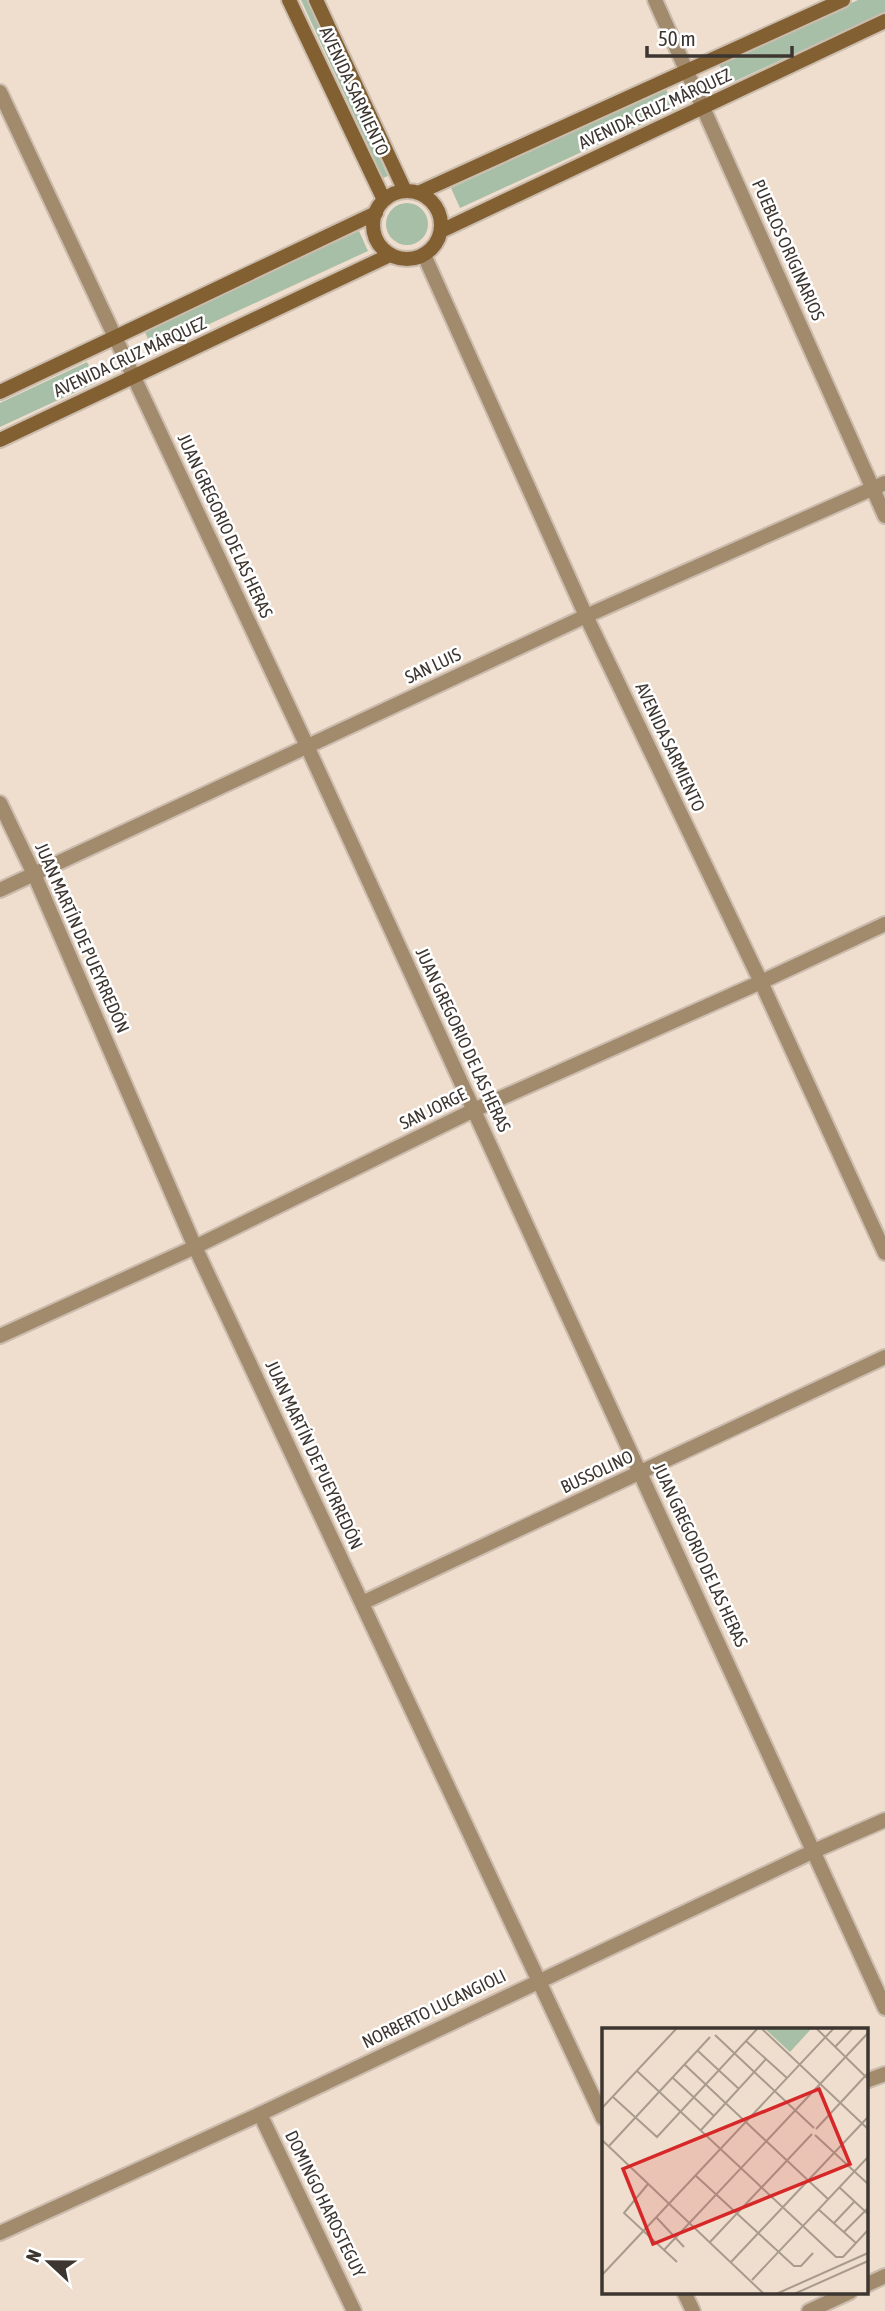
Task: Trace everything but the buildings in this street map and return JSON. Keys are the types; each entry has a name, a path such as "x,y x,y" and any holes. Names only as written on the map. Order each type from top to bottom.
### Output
{"main road":[{"name":"AVENIDA SARMIENTO","path":"289,0 384,200"},
{"name":"AVENIDA SARMIENTO","path":"316,0 412,192"},
{"name":"AVENIDA CRUZ MÁRQUEZ","path":"412,192 687,73 844,0"},
{"name":"AVENIDA CRUZ MÁRQUEZ","path":"441,231 885,21"},
{"path":"397,192 412,192 434,203 439,212 441,231 433,247 424,255 407,260 390,255 377,241 373,222 384,200 397,192"},
{"name":"AVENIDA CRUZ MÁRQUEZ","path":"0,392 376,213"},
{"name":"AVENIDA CRUZ MÁRQUEZ","path":"0,440 390,255"}],"street":[{"name":"PUEBLOS ORIGINARIOS","path":"654,0 879,486 885,516"},
{"name":"JUAN GREGORIO DE LAS HERAS","path":"0,92 307,746 885,2008"},
{"name":"AVENIDA SARMIENTO","path":"424,255 586,616 761,982 885,1253"},
{"name":"SAN LUIS","path":"0,890 586,616 879,486"},
{"name":"JUAN MARTÍN DE PUEYRREDÓN","path":"0,803 34,874 195,1247 602,2116"},
{"name":"SAN JORGE","path":"0,1336 195,1247 474,1110 885,924"},
{"name":"BUSSOLINO","path":"362,1603 885,1357"},
{"name":"NORBERTO LUCANGIOLI","path":"0,2233 260,2114 539,1980 885,1820"},
{"path":"868,2080 885,2074"},
{"name":"DOMINGO HAROSTEGUY","path":"260,2114 354,2311"},
{"path":"868,2284 885,2276"},
{"path":"685,2294 693,2311"},
{"path":"809,2311 846,2294"}],"green space":[{"path":"301,0 307,0 388,176 383,178"},
{"path":"858,0 885,0 885,12 729,84 719,64"},
{"path":"666,89 675,109 460,208 451,188"},
{"path":"407,203 422,209 428,224 422,239 407,245 392,239 386,224 392,209"},
{"path":"359,231 368,251 153,350 144,330"},
{"path":"87,362 97,382 0,427 0,403"}]}
